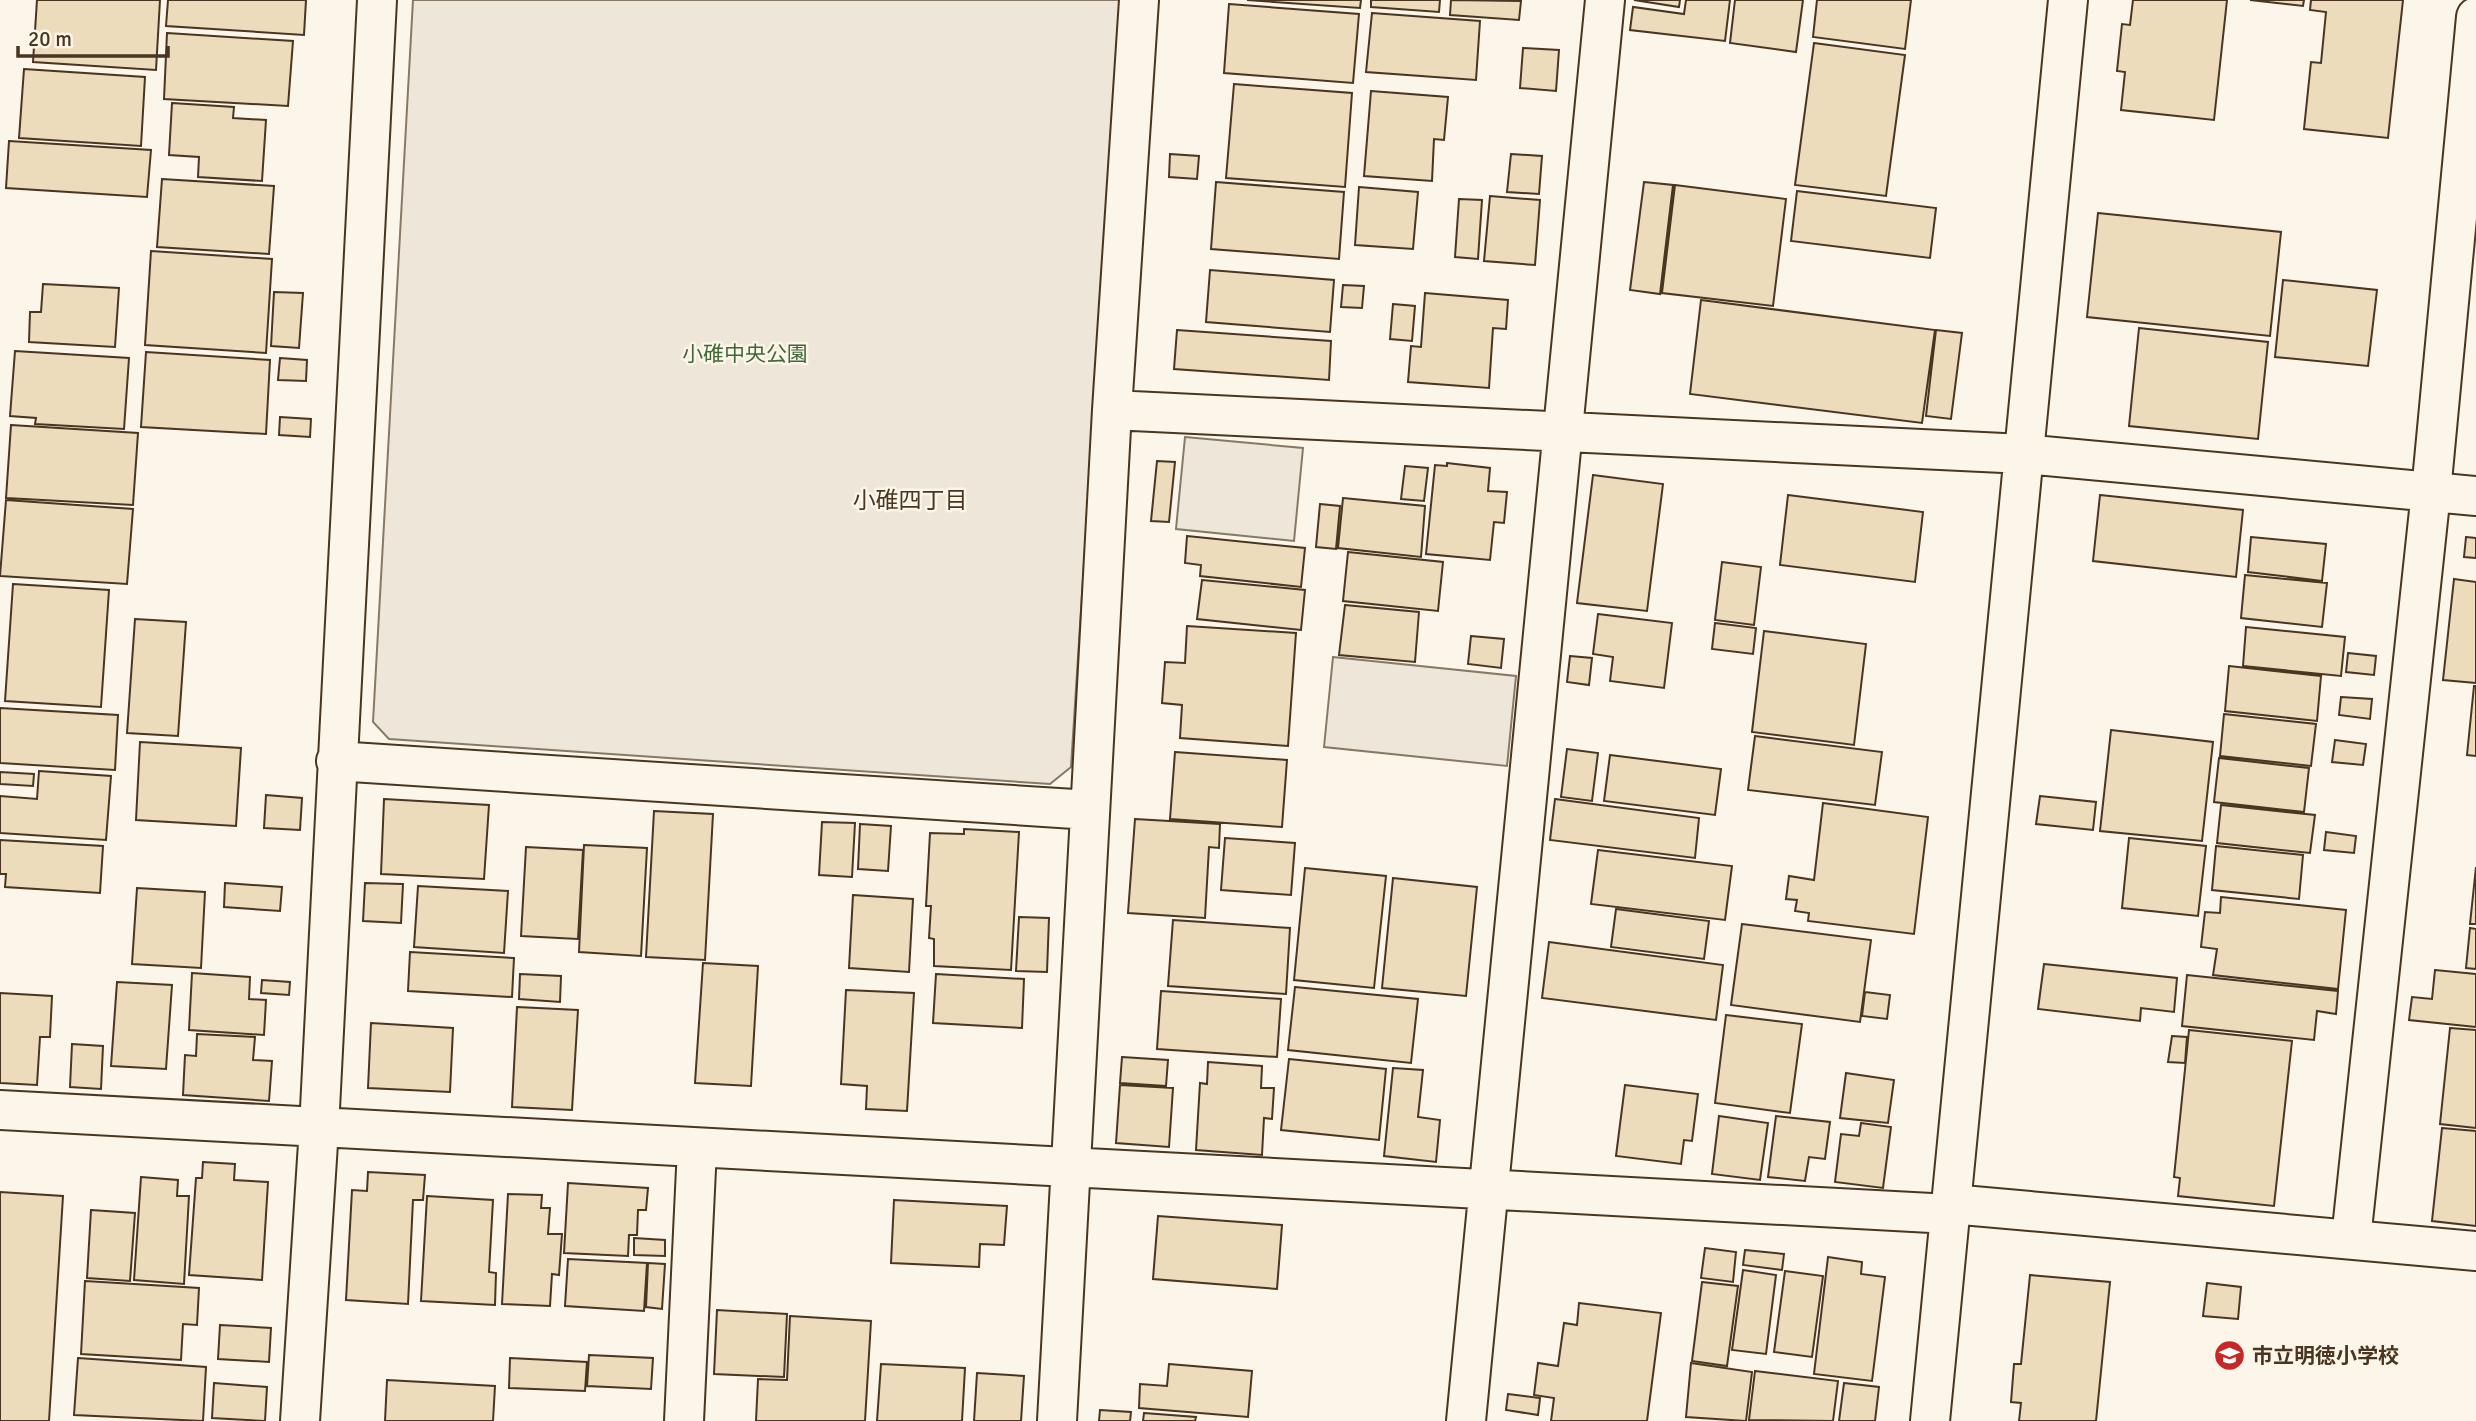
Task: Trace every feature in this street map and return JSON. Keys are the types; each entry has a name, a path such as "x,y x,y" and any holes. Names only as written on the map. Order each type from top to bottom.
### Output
{"street":[{"path":"300,1421 319,1128 377,0"},
{"path":"1057,1421 1112,410 1139,0"},
{"path":"1466,1421 1605,0"},
{"path":"1930,1421 2068,0"},
{"path":"2351,1239 2431,492 2476,17"},
{"path":"1112,410 1563,434 2024,454 2476,496"},
{"path":"336,761 1090,810"},
{"path":"0,1110 1070,1169 1950,1209 2476,1251"},
{"path":"684,1421 697,1148"}],"green space":[{"name":"小碓中央公園","path":"413,0 1120,0 1071,767 1050,784 389,739 373,722"},
{"path":"1185,437 1303,448 1294,541 1176,529"},
{"path":"1333,657 1516,676 1507,766 1324,747"}],"building":[{"path":"37,0 160,0 156,70 33,62"},
{"path":"168,0 306,0 304,35 166,26"},
{"path":"1247,0 1361,0 1360,8"},
{"path":"1371,0 1440,0 1439,12 1371,7"},
{"path":"1451,0 1521,1 1519,20 1450,15"},
{"path":"1634,0 1680,0 1679,7"},
{"path":"1686,0 1730,0 1725,41 1630,30 1633,7 1684,14"},
{"path":"1735,0 1803,0 1796,52 1730,43"},
{"path":"1817,0 1911,0 1905,49 1813,37"},
{"path":"2133,0 2227,0 2214,120 2121,110 2125,72 2117,71 2122,24 2130,25"},
{"path":"2250,0 2304,0 2303,6"},
{"path":"2311,0 2403,0 2388,138 2304,129 2311,62 2321,63 2326,12 2310,10"},
{"path":"1229,4 1359,14 1353,83 1224,73"},
{"path":"1372,13 1480,21 1476,80 1366,72"},
{"path":"167,33 293,41 288,106 164,99"},
{"path":"1814,43 1905,55 1886,196 1795,185"},
{"path":"1523,48 1559,50 1556,91 1520,88"},
{"path":"24,69 145,77 141,146 19,138"},
{"path":"1234,84 1352,93 1345,187 1226,178"},
{"path":"1371,91 1448,97 1444,140 1434,139 1432,181 1364,176"},
{"path":"172,103 234,107 233,118 266,120 262,181 198,177 199,157 169,155"},
{"path":"9,141 151,150 147,197 6,188"},
{"path":"1170,154 1199,156 1197,179 1169,177"},
{"path":"1511,154 1542,156 1539,194 1507,192"},
{"path":"162,179 274,186 269,254 157,247"},
{"path":"1216,182 1344,192 1339,259 1211,249"},
{"path":"1644,182 1673,185 1660,294 1630,290"},
{"path":"1675,185 1786,199 1773,306 1662,293"},
{"path":"1359,187 1418,192 1413,249 1355,245"},
{"path":"1797,191 1936,208 1930,258 1791,241"},
{"path":"1490,196 1540,200 1535,265 1484,261"},
{"path":"1459,199 1482,200 1478,259 1455,257"},
{"path":"2098,213 2281,232 2270,336 2087,317"},
{"path":"151,251 272,259 266,353 145,345"},
{"path":"1210,270 1334,280 1330,332 1206,322"},
{"path":"2283,280 2377,290 2368,366 2275,357"},
{"path":"43,284 119,288 115,347 29,342 30,312 41,312"},
{"path":"1343,285 1364,286 1362,308 1341,307"},
{"path":"274,292 303,293 299,348 271,346"},
{"path":"1425,293 1508,300 1506,329 1493,328 1489,388 1408,382 1411,346 1421,347"},
{"path":"1701,300 1935,330 1922,423 1690,394"},
{"path":"1393,304 1415,306 1412,341 1390,339"},
{"path":"2139,328 2268,342 2258,439 2129,426"},
{"path":"1177,330 1331,341 1329,380 1174,369"},
{"path":"1936,330 1962,333 1951,419 1926,416"},
{"path":"15,351 129,358 124,429 35,424 36,418 10,416"},
{"path":"146,352 270,360 266,434 141,427"},
{"path":"280,358 307,360 306,381 278,380"},
{"path":"280,417 311,419 310,437 279,435"},
{"path":"11,425 138,433 133,505 6,498"},
{"path":"1157,461 1175,462 1169,522 1151,521"},
{"path":"1447,463 1490,468 1488,491 1507,492 1504,523 1494,522 1490,560 1426,554 1435,465 1447,466"},
{"path":"1405,466 1428,468 1424,501 1401,499"},
{"path":"1593,475 1663,484 1647,611 1577,603"},
{"path":"1788,495 1923,512 1915,582 1780,565"},
{"path":"2100,495 2243,510 2236,577 2093,561"},
{"path":"1343,498 1425,506 1421,557 1338,548"},
{"path":"6,500 133,509 127,584 0,576"},
{"path":"1320,504 1340,506 1336,549 1316,547"},
{"path":"1187,536 1305,548 1301,587 1200,576 1201,565 1185,563"},
{"path":"2251,537 2326,544 2322,581 2248,572"},
{"path":"2466,537 2476,538 2476,558 2464,557"},
{"path":"1348,552 1443,562 1438,611 1343,601"},
{"path":"1722,562 1761,567 1754,625 1715,620"},
{"path":"2245,575 2327,583 2322,627 2241,618"},
{"path":"2454,579 2476,582 2476,683 2443,680"},
{"path":"1202,580 1305,590 1301,630 1197,619"},
{"path":"13,584 109,590 101,707 5,701"},
{"path":"1345,605 1419,612 1415,662 1339,655"},
{"path":"1598,614 1672,623 1664,688 1610,681 1613,657 1593,654"},
{"path":"135,619 186,622 178,736 127,733"},
{"path":"1715,623 1756,628 1753,654 1712,649"},
{"path":"1187,626 1296,633 1288,746 1180,738 1182,705 1162,703 1165,662 1185,663"},
{"path":"2246,627 2345,637 2341,676 2243,666"},
{"path":"1764,631 1866,644 1854,745 1752,732"},
{"path":"1471,636 1504,639 1501,668 1468,664"},
{"path":"2348,653 2376,656 2374,675 2346,672"},
{"path":"1570,656 1592,658 1589,685 1567,682"},
{"path":"2229,666 2321,676 2317,721 2225,711"},
{"path":"2476,686 2476,756 2467,755"},
{"path":"2341,697 2372,699 2370,719 2339,715"},
{"path":"0,708 118,715 115,770 0,763"},
{"path":"2224,714 2316,724 2311,766 2220,756"},
{"path":"2111,730 2213,742 2202,841 2100,831"},
{"path":"1755,736 1882,752 1875,805 1748,790"},
{"path":"2335,740 2366,744 2363,765 2332,762"},
{"path":"140,742 241,748 236,826 136,820"},
{"path":"1567,749 1598,753 1592,801 1561,797"},
{"path":"1175,752 1287,760 1282,827 1170,819"},
{"path":"1610,755 1721,769 1715,815 1604,801"},
{"path":"2219,758 2309,768 2304,812 2214,802"},
{"path":"39,771 111,776 106,840 0,833 0,796 37,799"},
{"path":"0,772 34,774 33,786 0,784"},
{"path":"266,795 302,798 300,830 264,828"},
{"path":"2040,796 2096,802 2093,830 2036,824"},
{"path":"384,799 489,805 484,879 381,874"},
{"path":"1555,799 1699,818 1695,858 1550,840"},
{"path":"1823,803 1928,817 1914,934 1808,921 1809,913 1795,911 1797,900 1786,899 1789,876 1814,880"},
{"path":"2221,805 2315,815 2310,853 2217,843"},
{"path":"654,811 713,814 705,960 646,957"},
{"path":"1135,819 1220,824 1219,848 1209,847 1205,918 1128,913"},
{"path":"822,822 855,823 852,877 819,875"},
{"path":"860,824 891,826 888,871 858,869"},
{"path":"964,829 1019,832 1011,970 934,966 934,939 929,938 931,906 926,906 930,833 964,834"},
{"path":"2326,832 2356,836 2354,853 2324,850"},
{"path":"1225,838 1295,843 1291,895 1221,890"},
{"path":"2129,838 2206,846 2198,916 2122,908"},
{"path":"0,840 103,846 100,893 5,887 6,874 0,874"},
{"path":"584,845 647,848 641,956 579,952"},
{"path":"2216,846 2303,855 2299,899 2212,890"},
{"path":"526,847 583,850 578,939 521,936"},
{"path":"1598,850 1732,866 1725,920 1591,904"},
{"path":"2476,867 2476,924 2470,924"},
{"path":"1305,868 1386,876 1374,988 1294,980"},
{"path":"1393,878 1477,887 1466,996 1382,988"},
{"path":"225,883 282,887 280,911 224,907"},
{"path":"365,883 403,884 401,923 363,921"},
{"path":"418,886 508,891 504,953 414,947"},
{"path":"137,888 205,892 201,968 132,964"},
{"path":"853,895 913,899 909,972 849,968"},
{"path":"2221,897 2346,910 2338,989 2213,975 2217,949 2201,947 2205,912 2220,913"},
{"path":"1616,909 1709,921 1704,959 1611,947"},
{"path":"1019,917 1049,918 1047,972 1016,971"},
{"path":"1173,920 1290,928 1286,994 1168,986"},
{"path":"1742,924 1871,940 1860,1022 1731,1005"},
{"path":"2470,928 2476,929 2476,969 2466,968"},
{"path":"1549,942 1723,965 1716,1020 1542,998"},
{"path":"410,952 514,958 512,997 408,991"},
{"path":"703,963 758,966 751,1086 695,1083"},
{"path":"2044,964 2177,978 2174,1012 2141,1008 2140,1021 2038,1009"},
{"path":"2435,970 2476,974 2476,1027 2409,1020 2412,997 2432,999"},
{"path":"192,973 250,977 249,999 266,1000 264,1035 189,1030"},
{"path":"520,974 561,976 560,1002 519,999"},
{"path":"936,974 1024,979 1022,1028 933,1023"},
{"path":"2187,975 2338,991 2336,1014 2317,1011 2314,1040 2182,1026"},
{"path":"262,980 290,982 289,995 261,993"},
{"path":"117,982 172,985 166,1069 111,1066"},
{"path":"1295,987 1418,999 1411,1063 1288,1050"},
{"path":"846,990 914,993 907,1111 866,1109 867,1086 841,1084"},
{"path":"1161,991 1281,999 1277,1057 1157,1049"},
{"path":"1865,992 1890,995 1887,1019 1862,1016"},
{"path":"0,993 52,996 50,1037 40,1037 37,1085 0,1083"},
{"path":"517,1007 578,1010 572,1110 512,1107"},
{"path":"1726,1015 1802,1024 1790,1113 1715,1103"},
{"path":"371,1023 453,1028 450,1092 368,1088"},
{"path":"2450,1028 2476,1030 2476,1128 2440,1124"},
{"path":"2189,1030 2292,1041 2274,1206 2178,1196 2180,1178 2174,1177"},
{"path":"197,1034 255,1037 253,1060 272,1061 269,1101 183,1095 185,1055 196,1056"},
{"path":"2172,1036 2187,1037 2185,1063 2168,1062"},
{"path":"72,1044 103,1046 101,1089 70,1087"},
{"path":"1122,1057 1168,1060 1166,1086 1120,1083"},
{"path":"1289,1059 1386,1069 1379,1140 1281,1130"},
{"path":"1208,1062 1262,1066 1261,1088 1274,1088 1272,1119 1264,1118 1262,1155 1196,1150 1200,1083 1207,1084"},
{"path":"1393,1068 1423,1070 1418,1117 1440,1120 1436,1162 1384,1156"},
{"path":"1846,1073 1894,1080 1888,1123 1840,1118"},
{"path":"1120,1085 1173,1088 1169,1147 1116,1143"},
{"path":"1625,1085 1698,1094 1692,1141 1684,1140 1681,1164 1616,1156"},
{"path":"1719,1116 1768,1123 1760,1180 1712,1174"},
{"path":"1776,1116 1830,1122 1825,1159 1809,1157 1805,1181 1768,1177"},
{"path":"1861,1123 1891,1127 1883,1188 1835,1182 1841,1134 1859,1136"},
{"path":"2442,1128 2476,1131 2476,1226 2432,1221"},
{"path":"203,1162 235,1164 234,1180 268,1182 262,1280 189,1275 196,1178 202,1178"},
{"path":"368,1172 425,1175 423,1200 413,1200 408,1304 346,1300 352,1190 367,1191"},
{"path":"141,1177 178,1180 177,1196 189,1196 184,1284 134,1280"},
{"path":"568,1183 648,1188 646,1210 638,1210 637,1235 629,1235 628,1256 564,1253"},
{"path":"0,1192 63,1196 49,1421 0,1421"},
{"path":"508,1194 542,1195 541,1208 550,1208 548,1234 562,1234 559,1275 552,1274 550,1306 502,1304"},
{"path":"427,1196 493,1200 489,1272 496,1273 495,1305 421,1301"},
{"path":"894,1200 1007,1206 1004,1245 980,1244 979,1267 891,1263"},
{"path":"91,1210 135,1213 130,1281 87,1278"},
{"path":"1158,1216 1282,1225 1277,1289 1153,1279"},
{"path":"634,1238 665,1240 665,1256 634,1255"},
{"path":"1705,1248 1736,1252 1733,1282 1701,1278"},
{"path":"1745,1250 1784,1254 1782,1270 1743,1265"},
{"path":"1828,1257 1862,1262 1861,1274 1885,1277 1872,1381 1814,1374"},
{"path":"568,1259 647,1263 644,1311 565,1306"},
{"path":"648,1263 665,1264 662,1309 646,1307"},
{"path":"1743,1270 1776,1275 1766,1354 1732,1350"},
{"path":"1785,1271 1823,1276 1812,1357 1774,1352"},
{"path":"2030,1275 2110,1282 2096,1421 2019,1421 2021,1403 2011,1402 2014,1364 2021,1364"},
{"path":"85,1281 199,1288 197,1325 183,1324 181,1360 81,1354"},
{"path":"1702,1282 1738,1286 1727,1366 1692,1361"},
{"path":"2207,1283 2241,1287 2238,1319 2203,1316"},
{"path":"1579,1303 1661,1313 1647,1421 1551,1421 1554,1398 1534,1395 1538,1363 1558,1366 1564,1323 1577,1325"},
{"path":"717,1310 787,1314 784,1377 714,1374"},
{"path":"790,1316 871,1321 865,1421 756,1421 758,1379 787,1380"},
{"path":"220,1325 271,1328 269,1362 218,1359"},
{"path":"589,1355 653,1358 651,1389 587,1386"},
{"path":"78,1358 206,1367 203,1421 74,1415"},
{"path":"510,1358 587,1362 585,1391 509,1388"},
{"path":"1691,1363 1752,1372 1746,1421 1686,1417"},
{"path":"881,1364 965,1368 962,1421 877,1421"},
{"path":"1169,1364 1252,1371 1248,1417 1139,1408 1140,1384 1167,1386"},
{"path":"1755,1371 1838,1381 1833,1421 1749,1420"},
{"path":"977,1373 1024,1376 1021,1421 974,1421"},
{"path":"387,1380 495,1386 493,1421 385,1421"},
{"path":"214,1383 267,1387 265,1421 212,1418"},
{"path":"1844,1383 1879,1387 1875,1421 1839,1421"},
{"path":"1508,1394 1540,1398 1538,1415 1506,1410"},
{"path":"1100,1410 1131,1412 1130,1421 1099,1421"},
{"path":"1144,1413 1196,1417 1195,1421 1143,1421"}],"place":[{"name":"市立明徳小学校","path":"2229,1356"}],"district":[{"name":"小碓四丁目","path":"910,500"}]}
